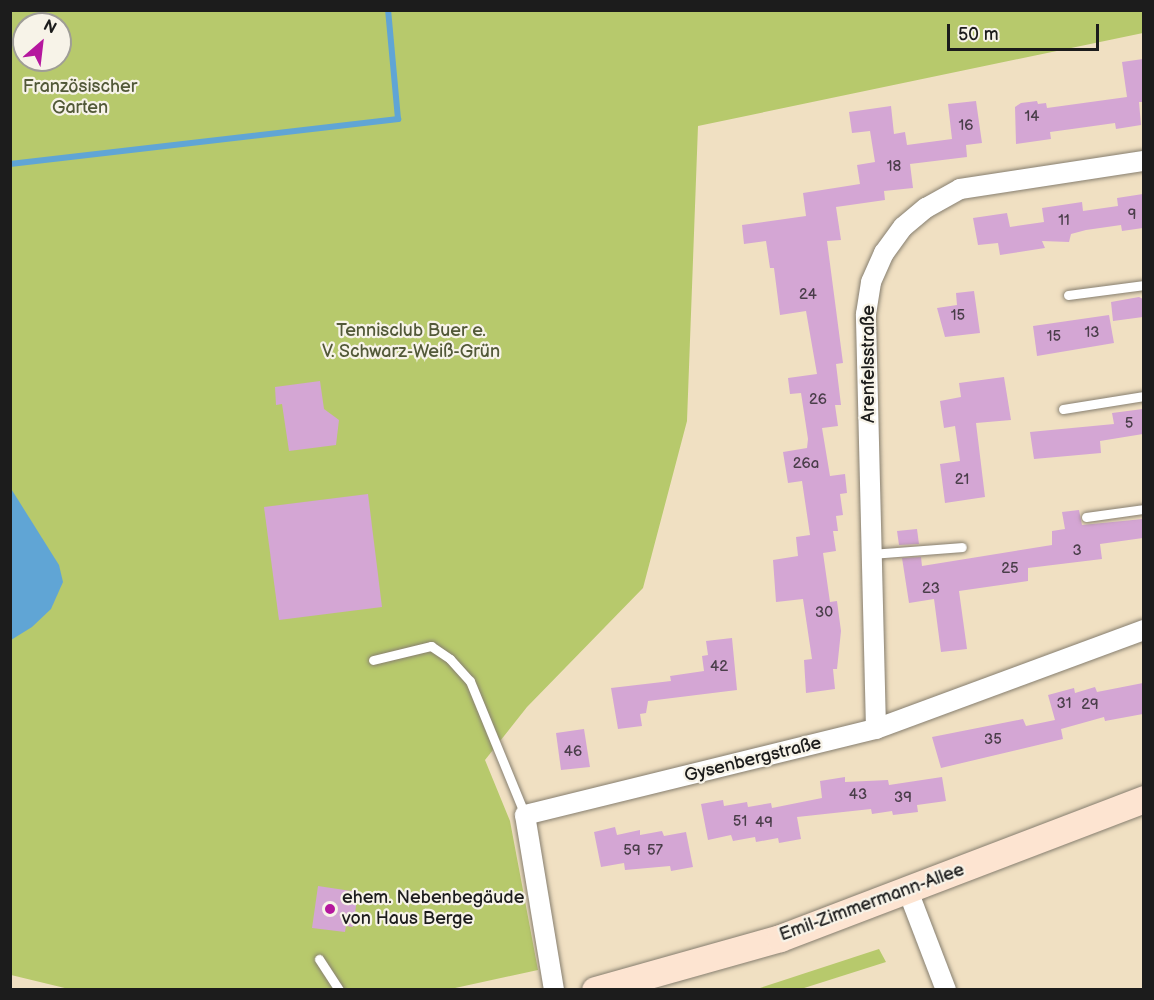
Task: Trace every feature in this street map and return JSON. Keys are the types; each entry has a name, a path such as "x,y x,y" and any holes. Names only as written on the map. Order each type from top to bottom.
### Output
{"main road":[{"name":"Emil-Zimmermann-Allee","path":"595,990 780,938 908,891 1143,799"}],"street":[{"name":"Arenfelsstraße","path":"876,729 866,314 871,282 884,253 911,221 960,189 1143,161"},
{"name":"Gysenbergstraße","path":"525,815 876,729 1143,630"},
{"path":"525,815 554,990"},
{"path":"908,891 946,990"}],"lane":[{"path":"1068,295 1143,285"},
{"path":"1063,409 1143,396"},
{"path":"1086,517 1143,509"},
{"path":"872,554 962,547"},
{"path":"373,660 431,645 450,659 470,681 525,815"},
{"path":"319,960 339,990"}],"green space":[{"path":"11,11 1143,11 1143,33 698,126 687,421 643,588 527,707 485,760 510,821 538,970 446,990 73,990 11,975"},
{"path":"879,949 886,962 801,989 757,989"}],"water":[{"path":"10,487 59,565 63,582 51,609 32,627 11,640"}],"building":[{"path":"1143,59 1143,102 1139,102 1141,125 1116,129 1115,123 1050,132 1051,139 1016,144 1015,107 1021,103 1037,101 1038,104 1046,103 1047,108 1127,97 1122,62"},
{"path":"976,101 982,143 966,145 967,157 910,164 913,188 884,191 885,200 836,207 841,240 827,241 843,363 836,364 841,405 835,405 838,426 822,428 830,476 845,474 847,493 840,494 843,515 836,516 838,531 833,531 836,551 823,553 830,602 837,601 841,631 837,669 833,669 835,689 806,693 804,660 812,659 803,599 776,602 773,560 798,556 796,537 810,535 802,481 788,483 783,452 807,448 808,439 801,393 790,394 788,378 817,374 806,311 780,315 774,268 770,268 766,241 744,244 742,225 806,216 803,193 860,184 857,165 875,162 870,131 852,133 849,112 891,106 894,134 905,132 907,145 952,139 948,104"},
{"path":"1143,194 1143,228 1122,231 1121,225 1086,230 1071,234 1069,242 1042,241 1045,248 1000,255 998,243 978,245 973,218 1007,213 1010,227 1044,222 1042,208 1082,202 1083,211 1118,206 1117,198"},
{"path":"974,291 980,333 945,337 937,308 957,305 956,293"},
{"path":"1139,297 1143,299 1143,317 1113,321 1111,302"},
{"path":"1109,315 1114,343 1037,356 1033,326"},
{"path":"1004,377 1011,420 976,423 985,497 945,503 940,464 960,461 955,426 944,428 940,401 961,397 959,383"},
{"path":"320,381 324,409 339,420 336,445 289,451 282,404 276,405 275,387"},
{"path":"1143,409 1143,434 1100,441 1101,453 1034,459 1030,432 1114,424 1112,413"},
{"path":"368,494 382,607 279,620 264,507"},
{"path":"1079,510 1082,525 1143,519 1143,538 1100,544 1102,559 1028,568 1028,581 959,591 967,649 941,652 934,599 909,603 902,558 921,557 922,566 1052,545 1052,531 1065,529 1062,512"},
{"path":"917,529 919,544 899,545 897,531"},
{"path":"732,638 737,690 648,701 646,713 640,714 642,726 618,729 611,688 671,681 670,676 704,671 702,656 708,655 706,641"},
{"path":"1143,683 1143,714 1105,721 1104,717 1061,729 1063,739 941,768 932,737 1023,719 1026,726 1055,720 1048,695 1074,688 1075,693 1095,687 1097,692"},
{"path":"584,729 590,767 561,770 556,733"},
{"path":"845,777 845,782 888,780 889,785 942,777 946,801 917,805 918,812 893,815 892,811 872,814 871,809 797,817 801,839 779,843 778,838 756,842 755,837 733,841 731,835 708,840 701,804 723,800 724,806 747,802 748,807 771,803 772,808 822,798 820,781"},
{"path":"615,827 617,835 640,830 640,835 662,831 664,836 686,832 693,867 671,871 670,866 625,870 624,863 601,867 594,832"},
{"name":"ehem. Nebenbegäude von Haus Berge","path":"318,886 358,892 353,927 346,926 345,932 312,928"}],"waterway":[{"path":"10,164 398,119 388,10"}],"place":[{"name":"ehem. Nebenbegäude von Haus Berge","path":"330,909"}],"park label":[{"name":"Französischer Garten","path":"80,98"},
{"name":"Tennisclub Buer e. V. Schwarz-Weiß-Grün","path":"411,342"}]}
